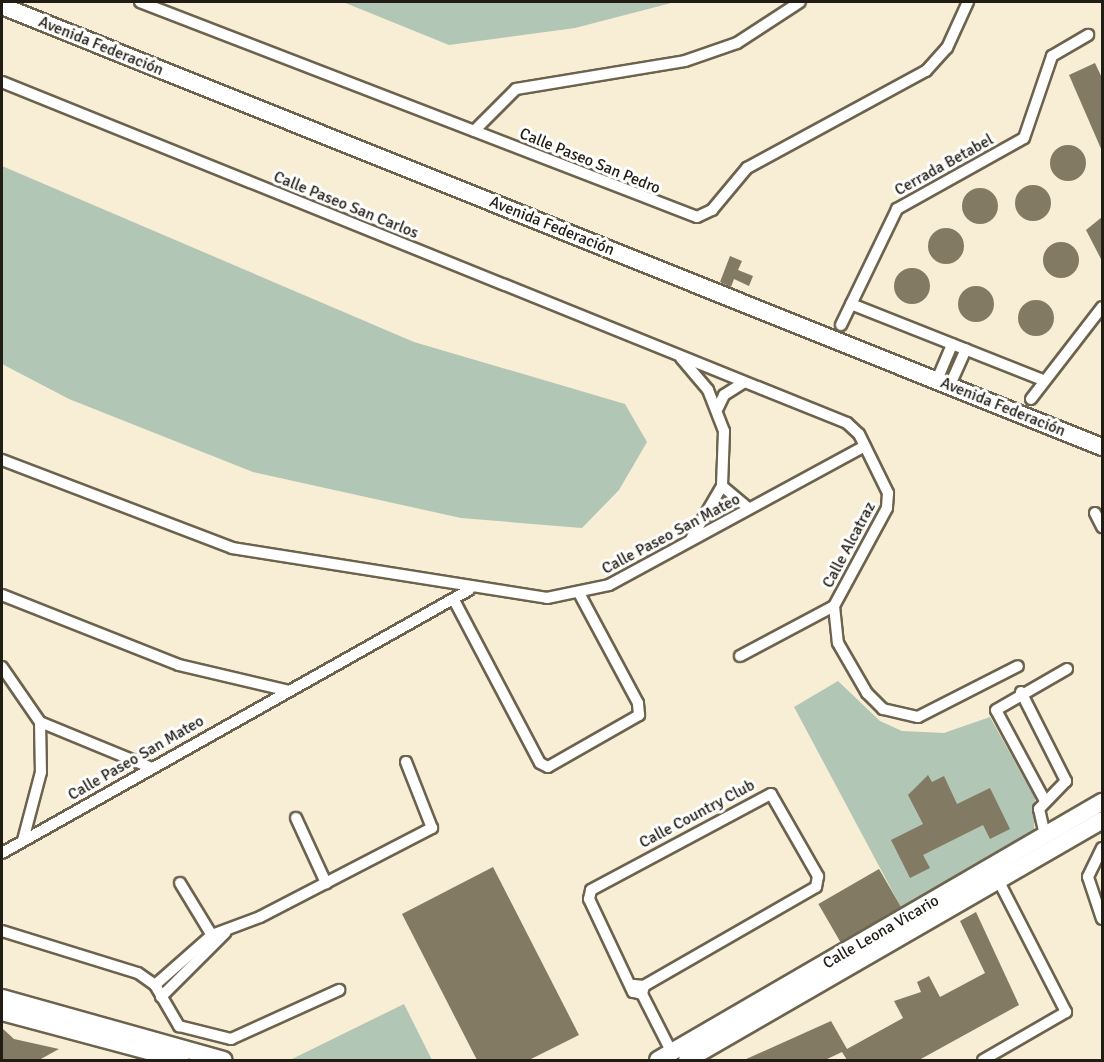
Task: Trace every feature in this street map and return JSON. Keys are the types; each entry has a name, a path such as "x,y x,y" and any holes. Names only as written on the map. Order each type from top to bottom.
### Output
{"main road":[{"name":"Avenida Federación","path":"2,6 1102,447"},
{"name":"Calle Leona Vicario","path":"996,875 1045,836 1102,802"},
{"name":"Calle Leona Vicario","path":"665,1057 815,979 996,875 1102,820"},
{"name":"Calle Leona Vicario","path":"687,1060 815,979"},
{"path":"2,998 224,1060"},
{"path":"2,1012 181,1060"}],"street":[{"name":"Calle Paseo San Pedro","path":"140,2 697,217 712,210 747,168 926,71 947,48 968,2"},
{"path":"474,131 516,89 685,61 737,43 800,2"},
{"name":"Cerrada Betabel","path":"841,325 897,209 1024,138 1052,56 1088,35"},
{"name":"Calle Paseo San Carlos","path":"2,82 743,383 847,423"},
{"path":"851,304 1043,380"},
{"path":"1031,399 1043,380 1102,307"},
{"path":"944,382 952,344"},
{"path":"944,382 966,349"},
{"path":"679,356 718,408 724,431 722,486 688,542"},
{"path":"718,408 724,395 743,383"},
{"name":"Calle Alcatraz","path":"847,423 865,446 889,500 834,606 832,622 849,668 883,709 903,716 933,714 1018,666"},
{"name":"Calle Paseo San Mateo","path":"2,853 149,767 469,590 547,598 580,595 688,542 865,446"},
{"path":"2,460 232,548 469,590"},
{"path":"722,486 749,509"},
{"path":"1095,513 1102,527"},
{"path":"2,595 179,665 286,690"},
{"path":"454,600 540,763 548,767 639,715 638,703 580,595"},
{"path":"740,656 834,606"},
{"path":"2,667 40,722 149,767"},
{"path":"1045,801 996,710 1021,692 1067,669"},
{"path":"1021,692 1066,781 1062,791 1045,801 1038,820 1045,836"},
{"path":"23,840 40,772 40,722"},
{"path":"155,985 225,933 432,828 406,762"},
{"name":"Calle Country Club","path":"640,988 816,887 819,876 771,794 591,890 589,899 640,988 665,1057"},
{"path":"296,818 326,883"},
{"path":"1102,848 1088,878 1102,919"},
{"path":"983,1060 1066,1012 996,875"},
{"path":"180,883 215,940"},
{"path":"2,931 138,973 155,985 179,1026 231,1040 339,990"},
{"path":"161,997 215,940"}],"green space":[{"path":"343,2 675,2 575,28 449,45"},
{"path":"2,166 414,342 625,404 647,442 619,490 582,528 461,518 253,472 69,399 2,364"},
{"path":"838,681 880,721 902,731 944,733 990,717 1035,798 1034,832 903,911 794,707"},
{"path":"404,1004 432,1060 290,1060"}],"building":[{"path":"1095,63 1102,78 1102,151 1069,75"},
{"path":"1068,145 1081,150 1086,163 1081,176 1068,181 1055,176 1050,163 1055,150"},
{"path":"1033,185 1046,190 1051,203 1046,216 1033,221 1020,216 1015,203 1020,190"},
{"path":"980,188 993,193 998,206 993,219 980,224 967,219 962,206 967,193"},
{"path":"1102,217 1102,261 1086,230"},
{"path":"946,228 959,233 964,246 959,259 946,264 933,259 928,246 933,233"},
{"path":"1061,242 1074,247 1079,260 1074,273 1061,278 1048,273 1043,260 1048,247"},
{"path":"730,256 742,261 738,270 753,276 749,286 734,279 731,287 720,282"},
{"path":"912,268 925,273 930,286 925,299 912,304 899,299 894,286 899,273"},
{"path":"976,286 989,291 994,304 989,317 976,322 963,317 958,304 963,291"},
{"path":"1036,300 1049,305 1054,318 1049,331 1036,336 1023,331 1018,318 1023,305"},
{"path":"928,775 932,782 944,776 957,804 990,788 1010,829 990,839 983,825 923,855 930,868 910,878 891,840 923,824 908,795"},
{"path":"493,867 579,1035 529,1060 477,1060 402,914"},
{"path":"879,869 901,907 840,942 818,904"},
{"path":"976,912 1019,1005 919,1060 847,1060 842,1052 825,1060 744,1060 831,1021 847,1049 903,1018 894,1001 921,992 917,982 929,976 940,997 985,973 960,921"},
{"path":"2,1028 14,1039 59,1049 39,1060 2,1060"}]}
